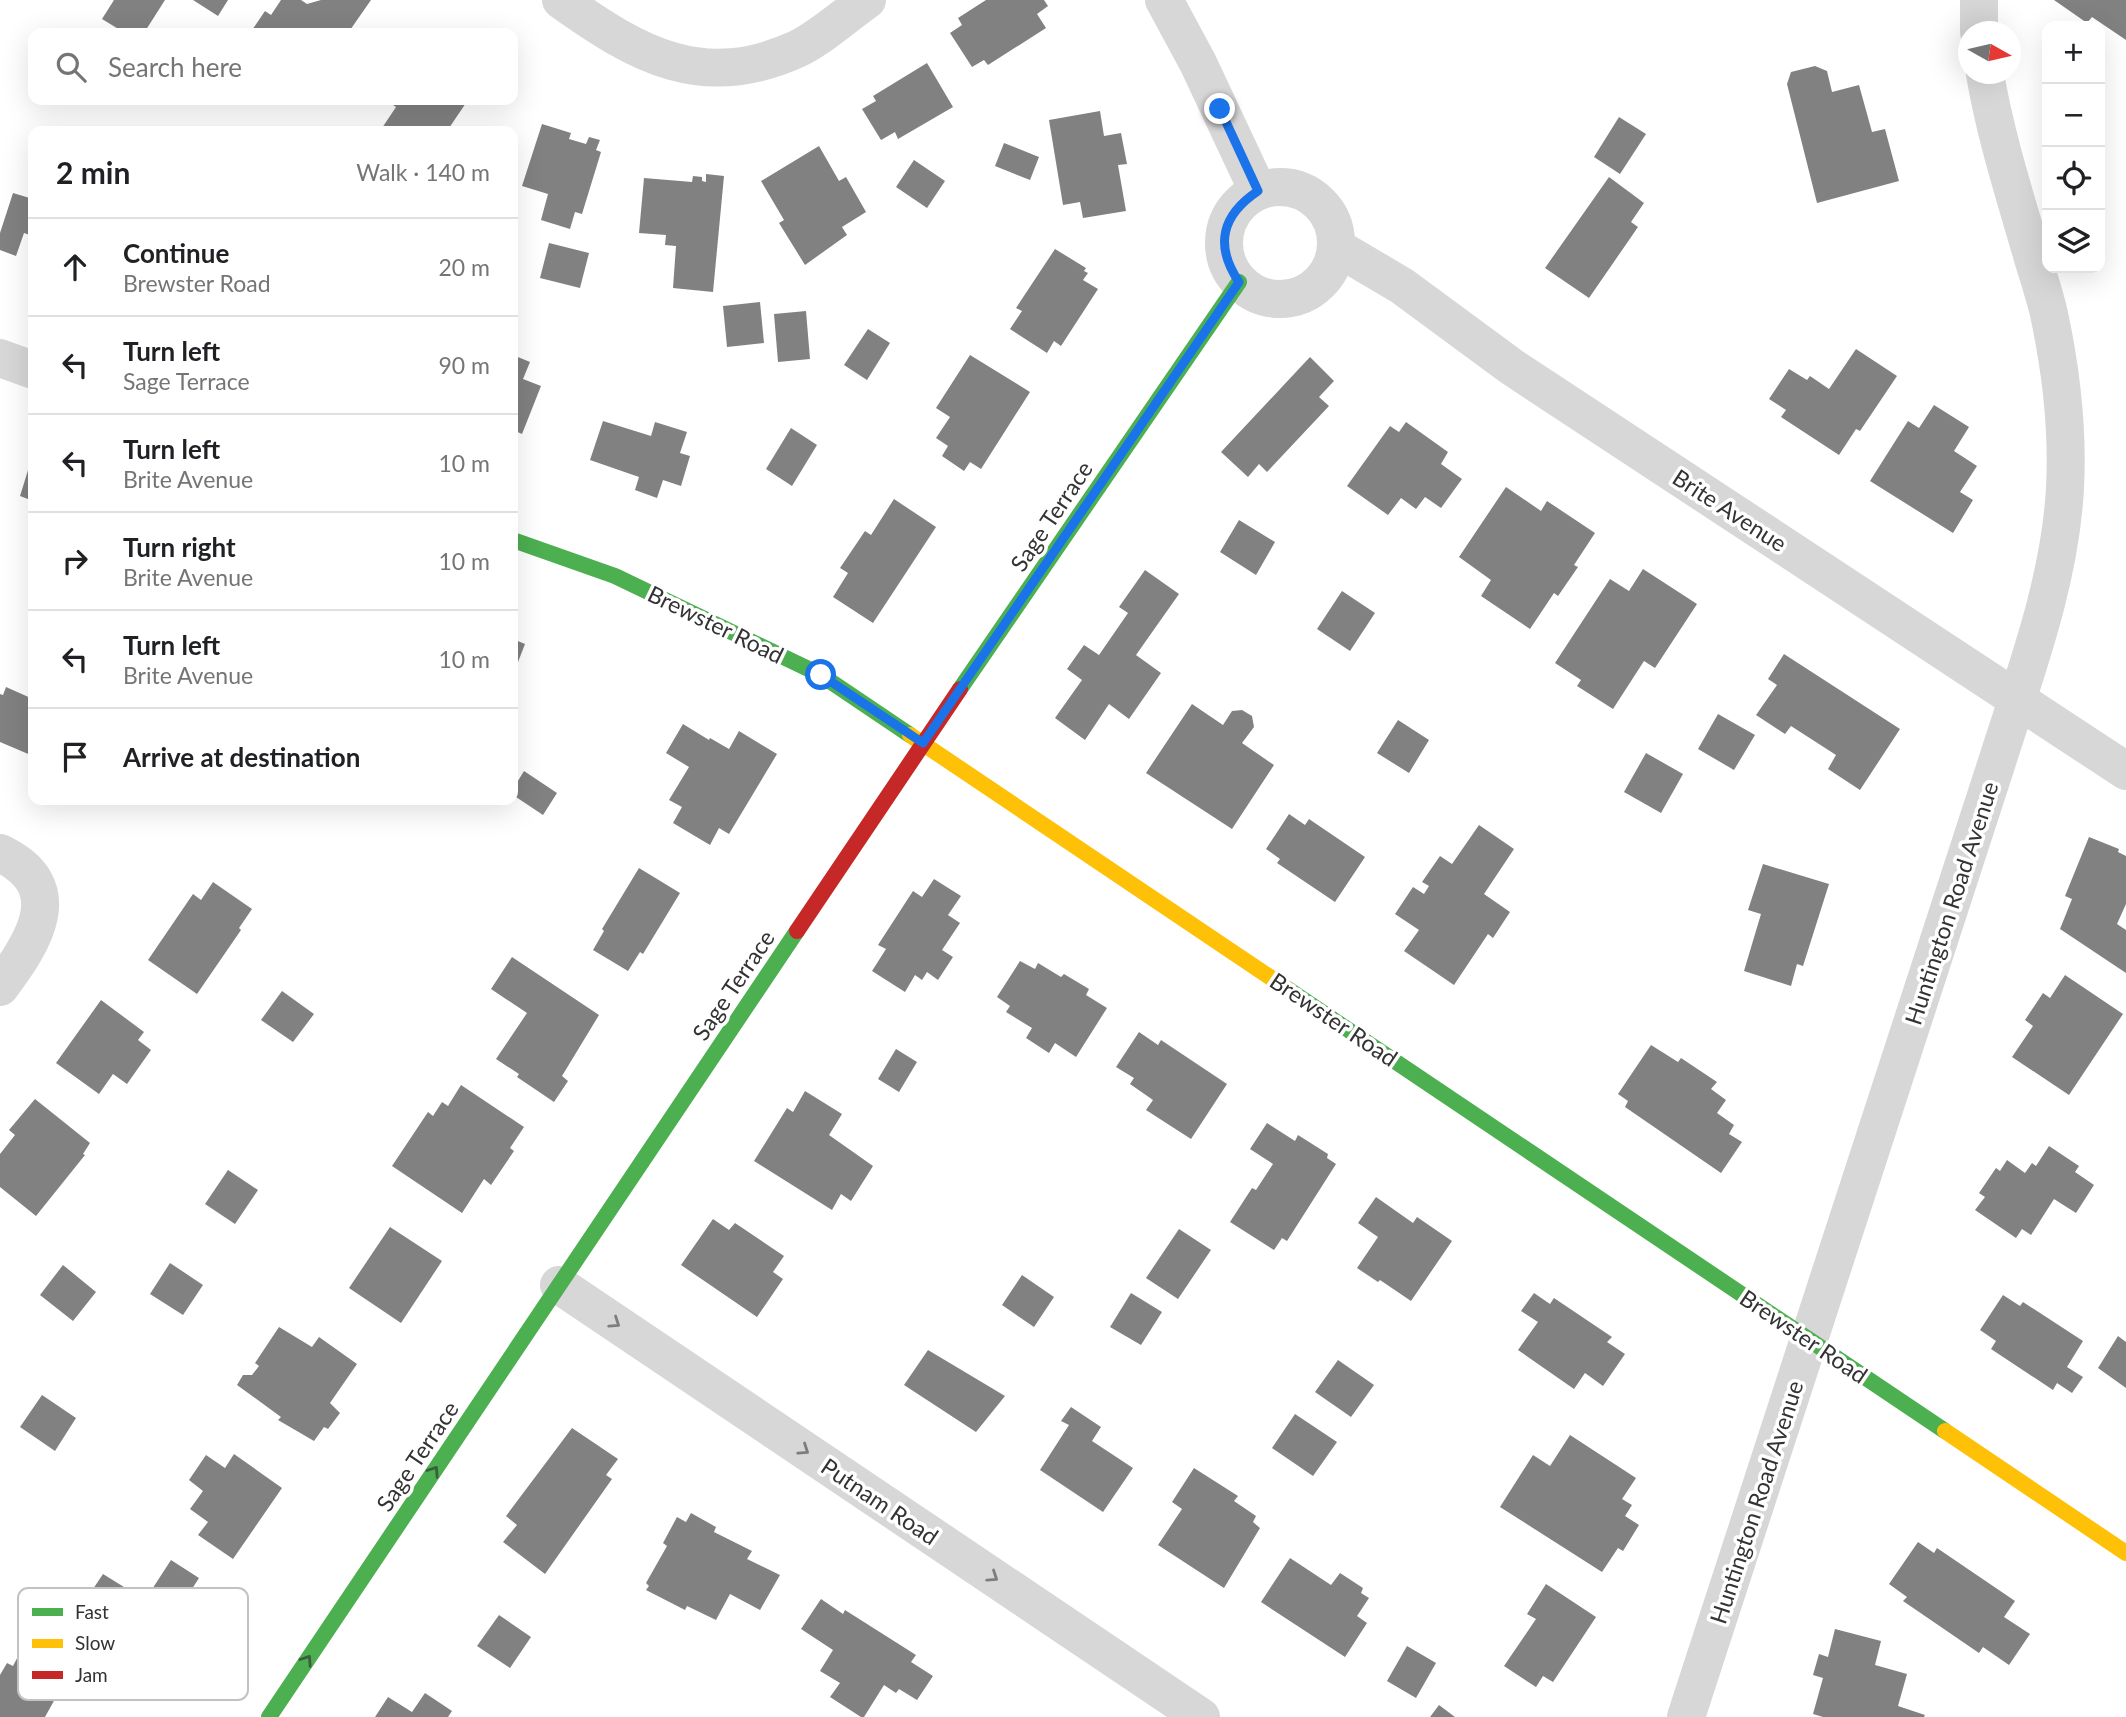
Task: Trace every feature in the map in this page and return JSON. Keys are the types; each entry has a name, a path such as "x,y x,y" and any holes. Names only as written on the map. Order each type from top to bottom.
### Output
{"street":[{"path":"561,0 598,26 661,59 694,66 734,68 799,49 867,0"},
{"path":"1164,0 1198,63 1258,191"},
{"path":"1979,0 1979,21"},
{"name":"Huntington Road Avenue","path":"1686,1717 2017,699 2047,595 2059,538 2065,488 2064,426 2049,313 1999,144 1987,84"},
{"path":"1282,186 1303,191 1323,207 1335,231 1336,247 1330,268 1322,280 1312,289 1288,298 1269,298 1252,292 1239,282 1224,252 1229,219 1242,202 1258,191 1282,186"},
{"name":"Brite Avenue","path":"1336,247 1402,286 1512,367 2126,771"},
{"name":"Sage Terrace","path":"269,1717 923,743 1239,282"},
{"path":"0,358 28,368"},
{"name":"Brewster Road","path":"518,542 615,576 821,675 2126,1553"},
{"path":"0,853 24,867 39,891 39,915 34,938 0,987"},
{"name":"Putnam Road","path":"559,1285 1201,1717"}],"building":[{"path":"114,0 165,0 147,28 117,28 102,19"},
{"path":"193,0 228,0 218,16"},
{"path":"281,0 301,0 307,4 321,0 371,0 351,28 253,28 265,11 271,15"},
{"path":"986,0 1044,0 1048,6 1037,14 1046,28 988,65 984,60 972,67 950,33 962,25 958,18"},
{"path":"2054,0 2126,0 2126,40 2105,26 2105,21 2092,17 2084,21"},
{"path":"927,63 953,107 898,139 895,132 881,140 862,109 876,101 873,96"},
{"path":"1815,66 1827,71 1832,92 1859,85 1872,132 1885,129 1899,181 1817,203 1787,84 1791,72"},
{"path":"393,105 465,105 450,126 383,126 396,107"},
{"path":"1100,111 1104,136 1121,133 1127,164 1118,165 1126,211 1083,218 1080,202 1063,205 1049,120"},
{"path":"1619,117 1646,134 1620,174 1594,157"},
{"path":"542,124 571,133 569,139 586,144 589,137 600,140 596,150 601,152 582,214 575,212 570,229 541,220 548,194 522,186"},
{"path":"1004,143 1039,157 1030,180 995,166"},
{"path":"819,146 839,181 846,177 866,212 842,227 847,235 805,265 779,223 784,220 761,181"},
{"path":"914,160 945,181 927,208 896,187"},
{"path":"706,174 724,176 713,292 673,288 676,246 665,245 666,235 639,233 644,178 692,182 693,176 702,177 702,181 706,182"},
{"path":"1609,177 1644,203 1631,222 1638,227 1589,298 1545,268"},
{"path":"13,193 28,198 28,234 24,233 16,256 0,250 0,233"},
{"path":"549,243 589,253 580,288 540,278"},
{"path":"1055,249 1086,268 1084,271 1088,273 1083,280 1098,289 1061,346 1054,341 1047,353 1010,329 1022,311 1016,308"},
{"path":"760,302 764,343 727,347 723,306"},
{"path":"806,311 810,359 778,362 774,314"},
{"path":"868,329 890,343 867,380 844,365"},
{"path":"1856,349 1897,376 1860,431 1856,429 1839,455 1781,417 1786,410 1769,399 1789,369 1807,380 1810,376 1829,389"},
{"path":"970,355 1030,392 981,469 970,462 964,471 942,456 948,446 936,438 950,417 936,408"},
{"path":"518,357 530,362 523,379 541,386 522,434 518,432"},
{"path":"1310,357 1334,381 1319,397 1329,406 1267,472 1259,464 1248,477 1221,452"},
{"path":"1934,405 1969,427 1954,451 1977,466 1960,492 1973,500 1953,533 1870,481 1908,421 1919,428"},
{"path":"603,421 651,436 655,422 687,432 680,453 690,456 681,486 663,480 657,498 635,490 639,477 590,460"},
{"path":"1406,422 1448,452 1441,464 1462,479 1441,508 1425,497 1416,509 1401,498 1388,515 1347,486 1390,426 1399,432"},
{"path":"791,428 817,445 792,486 766,469"},
{"path":"28,470 28,499 20,496"},
{"path":"1506,487 1541,511 1547,501 1595,533 1574,565 1578,567 1558,596 1554,593 1530,629 1481,596 1491,580 1459,557"},
{"path":"894,499 936,527 873,623 833,597 848,573 840,568 865,531 871,535"},
{"path":"1239,520 1275,542 1256,575 1220,552"},
{"path":"1643,569 1697,604 1655,668 1644,661 1613,709 1577,686 1581,680 1555,663 1610,579 1629,591"},
{"path":"1145,570 1179,594 1136,655 1161,673 1129,719 1109,704 1085,740 1055,718 1082,680 1067,669 1084,645 1099,655 1128,613 1119,607"},
{"path":"1342,591 1375,613 1350,651 1317,629"},
{"path":"518,641 525,644 518,662"},
{"path":"1784,654 1900,729 1860,790 1828,769 1836,755 1791,726 1785,734 1756,715 1777,685 1768,679"},
{"path":"6,687 28,697 28,754 0,742 0,694 3,695"},
{"path":"1192,704 1223,725 1232,711 1242,710 1252,716 1254,727 1242,743 1274,765 1232,829 1146,773"},
{"path":"1718,714 1755,735 1734,770 1698,749"},
{"path":"1398,720 1429,740 1409,773 1377,753"},
{"path":"683,724 729,749 739,731 777,754 729,834 719,828 710,845 673,823 682,807 669,800 689,767 666,753"},
{"path":"1646,753 1683,774 1661,813 1624,792"},
{"path":"524,771 557,793 543,815 518,798 518,781"},
{"path":"1289,814 1305,825 1309,819 1365,857 1335,902 1277,863 1280,859 1266,849"},
{"path":"1479,825 1514,849 1484,894 1510,912 1493,938 1488,934 1454,985 1404,951 1419,930 1395,914 1413,887 1424,894 1429,886 1422,882 1440,856 1452,864"},
{"path":"2089,837 2119,849 2118,852 2126,856 2126,904 2117,924 2126,930 2126,973 2060,929 2072,899 2065,896"},
{"path":"1763,864 1829,884 1803,966 1797,964 1791,986 1744,971 1761,914 1748,910"},
{"path":"639,868 680,893 643,954 640,952 628,971 593,950 604,931 602,929"},
{"path":"934,879 961,896 948,915 960,923 942,950 953,957 938,980 927,972 922,980 915,975 905,992 872,971 886,949 878,945 913,891 922,897"},
{"path":"213,882 252,909 239,928 241,930 197,994 148,960 193,894 201,900"},
{"path":"512,957 599,1015 562,1076 568,1081 554,1102 496,1059 527,1013 491,989"},
{"path":"1020,961 1035,969 1038,963 1061,977 1064,974 1089,989 1086,995 1107,1008 1076,1057 1055,1043 1049,1053 1026,1038 1032,1028 1006,1012 1010,1006 997,997"},
{"path":"2065,975 2123,1014 2069,1095 2012,1057 2033,1026 2025,1020 2043,993 2050,998"},
{"path":"282,991 314,1014 293,1042 261,1020"},
{"path":"101,1000 144,1032 138,1040 151,1050 127,1084 113,1074 99,1094 56,1063"},
{"path":"1139,1032 1158,1045 1161,1040 1227,1084 1191,1139 1146,1110 1153,1100 1130,1084 1134,1078 1116,1067"},
{"path":"1651,1045 1678,1062 1681,1058 1717,1082 1711,1089 1726,1100 1717,1113 1734,1125 1729,1134 1742,1142 1721,1173 1625,1107 1628,1101 1618,1094"},
{"path":"896,1049 917,1062 899,1092 878,1079"},
{"path":"461,1085 524,1127 510,1148 514,1151 491,1185 484,1179 462,1213 392,1166 428,1112 433,1116 442,1102 448,1106"},
{"path":"805,1091 842,1114 829,1135 873,1166 851,1201 841,1194 832,1210 754,1161 787,1108 793,1112"},
{"path":"35,1099 90,1143 83,1154 85,1155 36,1216 0,1187 0,1154 15,1135 9,1130"},
{"path":"1267,1123 1295,1141 1298,1135 1328,1154 1327,1158 1336,1164 1287,1241 1282,1238 1274,1250 1230,1222 1252,1188 1256,1190 1273,1164 1250,1149"},
{"path":"2049,1146 2079,1166 2075,1172 2094,1185 2076,1213 2054,1199 2031,1235 2022,1229 2016,1238 1975,1210 1985,1197 1979,1193 1996,1168 2000,1171 2007,1160 2025,1173 2032,1163 2036,1166"},
{"path":"228,1170 258,1190 235,1224 205,1204"},
{"path":"1376,1197 1413,1223 1417,1217 1452,1241 1411,1301 1357,1268 1378,1237 1358,1223"},
{"path":"713,1219 729,1230 735,1223 784,1256 773,1272 783,1279 757,1317 681,1265"},
{"path":"390,1227 442,1261 401,1323 349,1288"},
{"path":"1179,1229 1211,1250 1178,1299 1146,1278"},
{"path":"170,1263 203,1285 183,1315 150,1294"},
{"path":"63,1265 96,1292 73,1321 40,1295"},
{"path":"1022,1275 1054,1297 1034,1327 1002,1305"},
{"path":"1131,1293 1162,1312 1141,1345 1110,1327"},
{"path":"1534,1293 1550,1304 1554,1298 1612,1337 1607,1342 1625,1354 1603,1386 1585,1373 1574,1389 1518,1350 1538,1322 1521,1311"},
{"path":"2003,1295 2020,1306 2023,1302 2083,1341 2067,1367 2083,1377 2072,1393 2057,1383 2053,1390 1991,1349 1996,1341 1980,1330"},
{"path":"279,1327 312,1347 319,1337 357,1364 330,1403 340,1413 328,1429 324,1427 314,1441 278,1420 281,1417 237,1385 243,1375 252,1375 259,1366 255,1363"},
{"path":"2118,1336 2126,1342 2126,1388 2098,1368"},
{"path":"928,1350 1005,1396 976,1432 904,1385"},
{"path":"1338,1360 1374,1385 1351,1417 1315,1392"},
{"path":"42,1395 76,1418 55,1451 20,1427"},
{"path":"1071,1407 1101,1427 1092,1441 1133,1468 1103,1512 1040,1470 1069,1425 1061,1421"},
{"path":"1295,1414 1337,1442 1313,1476 1272,1448"},
{"path":"572,1428 618,1459 606,1475 612,1479 545,1574 503,1542 517,1525 506,1516"},
{"path":"1570,1435 1636,1478 1622,1499 1632,1505 1625,1516 1639,1525 1623,1551 1618,1548 1602,1572 1500,1507 1533,1455 1550,1466"},
{"path":"234,1454 282,1488 233,1559 198,1535 208,1522 190,1509 203,1491 189,1480 206,1455 225,1468"},
{"path":"1194,1468 1238,1496 1234,1501 1256,1516 1253,1522 1260,1528 1224,1588 1158,1545 1182,1509 1172,1502"},
{"path":"691,1513 716,1527 714,1532 752,1551 747,1559 780,1575 760,1610 730,1594 716,1620 687,1606 685,1610 646,1590 649,1586 646,1583 667,1546 663,1543 677,1517 686,1522"},
{"path":"1918,1542 1934,1553 1937,1548 2015,1601 2004,1617 2030,1634 2009,1665 1983,1647 1979,1653 1903,1601 1907,1597 1889,1584"},
{"path":"1290,1558 1331,1585 1340,1573 1363,1588 1361,1593 1369,1598 1357,1616 1367,1623 1345,1657 1261,1602"},
{"path":"171,1560 199,1578 193,1588 153,1588"},
{"path":"103,1574 126,1588 94,1588"},
{"path":"1546,1584 1596,1617 1553,1682 1543,1676 1536,1687 1504,1666 1536,1619 1527,1614"},
{"path":"821,1599 843,1614 845,1610 916,1655 911,1662 933,1676 917,1700 899,1689 896,1693 884,1685 864,1717 861,1717 830,1697 840,1683 820,1671 833,1650 801,1629"},
{"path":"499,1615 531,1637 510,1668 477,1646"},
{"path":"1835,1629 1881,1641 1875,1665 1907,1674 1898,1706 1925,1715 1924,1717 1823,1717 1813,1714 1823,1678 1813,1675 1819,1654 1828,1657"},
{"path":"1407,1646 1436,1663 1416,1698 1387,1681"},
{"path":"18,1656 18,1700 54,1700 45,1717 0,1717 0,1675 7,1663 13,1666"},
{"path":"425,1693 452,1711 448,1717 375,1717 388,1697 412,1712"},
{"path":"1439,1705 1455,1717 1430,1717"}],"traffic: fast":[{"path":"960,689 1239,282"},
{"path":"518,542 615,576 821,675 910,735"},
{"path":"269,1717 797,931"},
{"path":"1286,988 1945,1431"}],"traffic: slow":[{"path":"910,735 1286,988"},
{"path":"1945,1431 2126,1553"}],"traffic: jam":[{"path":"797,931 960,689"}],"route":[{"path":"821,675 923,743 1239,282 1224,252 1226,229 1229,219 1242,202 1258,191 1220,109"}]}
